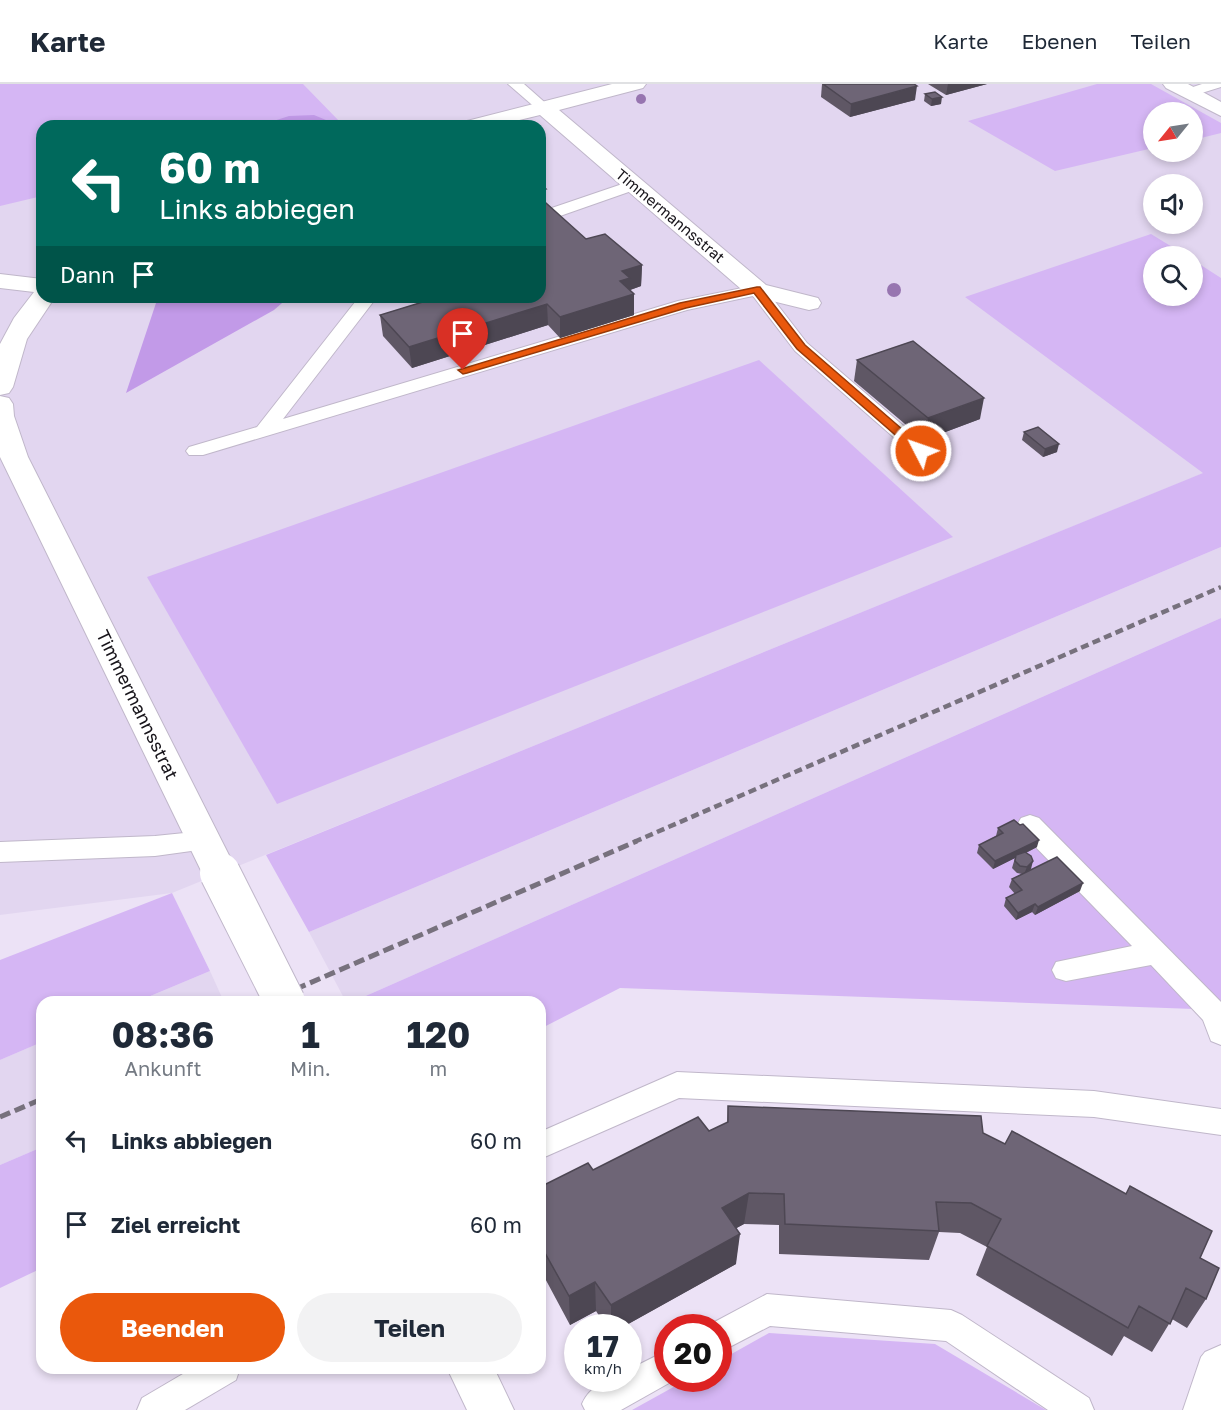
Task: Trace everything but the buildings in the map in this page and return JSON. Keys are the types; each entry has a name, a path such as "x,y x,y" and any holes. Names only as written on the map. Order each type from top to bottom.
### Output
{"street":[{"path":"493,120 636,84"},
{"path":"1181,88 1221,110"},
{"name":"Timmermannsstrat","path":"543,107 757,290 809,303"},
{"path":"0,281 36,285"},
{"path":"0,387 5,358 17,333 39,303"},
{"name":"Timmermannsstrat","path":"0,404 1,416 14,457 282,996"},
{"path":"473,1374 491,1410"}],"lane":[{"path":"515,84 543,107"},
{"path":"1181,88 1216,84"},
{"path":"546,216 582,206 634,185"},
{"path":"196,451 684,305 757,290 801,347 921,451"},
{"path":"265,429 363,303"},
{"path":"1030,825 1215,1014 1221,1033"},
{"path":"0,852 155,846 204,841"},
{"path":"1066,970 1156,953"},
{"path":"546,1143 677,1084 1094,1104 1221,1122"},
{"path":"732,1329 767,1310 951,1326 1077,1410"},
{"path":"154,1410 214,1374"},
{"path":"599,1404 654,1374"},
{"path":"1182,1410 1214,1384"}],"shaded area":[{"path":"0,84 1221,84 1221,466 172,893 0,915"},
{"path":"0,84 303,84 338,120 36,120 36,197 0,206"},
{"path":"1097,84 1151,84 1183,102 1143,102 1143,150 1055,171 968,121"},
{"path":"1203,113 1221,123 1221,133 1203,138"},
{"path":"314,115 326,120 277,120 289,116"},
{"path":"1151,234 1171,246 1143,246 1143,306 1203,306 1203,266 1221,278 1221,547 309,932 266,855 1203,473 965,297"},
{"path":"156,303 282,303 274,310 126,393"},
{"path":"759,360 953,537 277,804 147,577"},
{"path":"1221,547 1221,618 366,996 343,996 309,932"},
{"path":"1221,618 1221,1010 620,988 546,1026 546,996 366,996"},
{"path":"172,893 210,971 150,996 36,996 36,1045 0,1060 0,960"},
{"path":"210,971 221,996 150,996"},
{"path":"36,1045 36,1150 0,1165 0,1060"},
{"path":"36,1150 36,1271 0,1288 0,1165"},
{"path":"769,1333 935,1344 1046,1410 632,1410 665,1392 732,1392 732,1354"}],"railway":[{"path":"634,842 1221,587"},
{"path":"280,996 637,841"},
{"path":"0,1117 36,1102"}],"route":[{"path":"463,370 684,305 757,290 801,347 921,451"}]}
